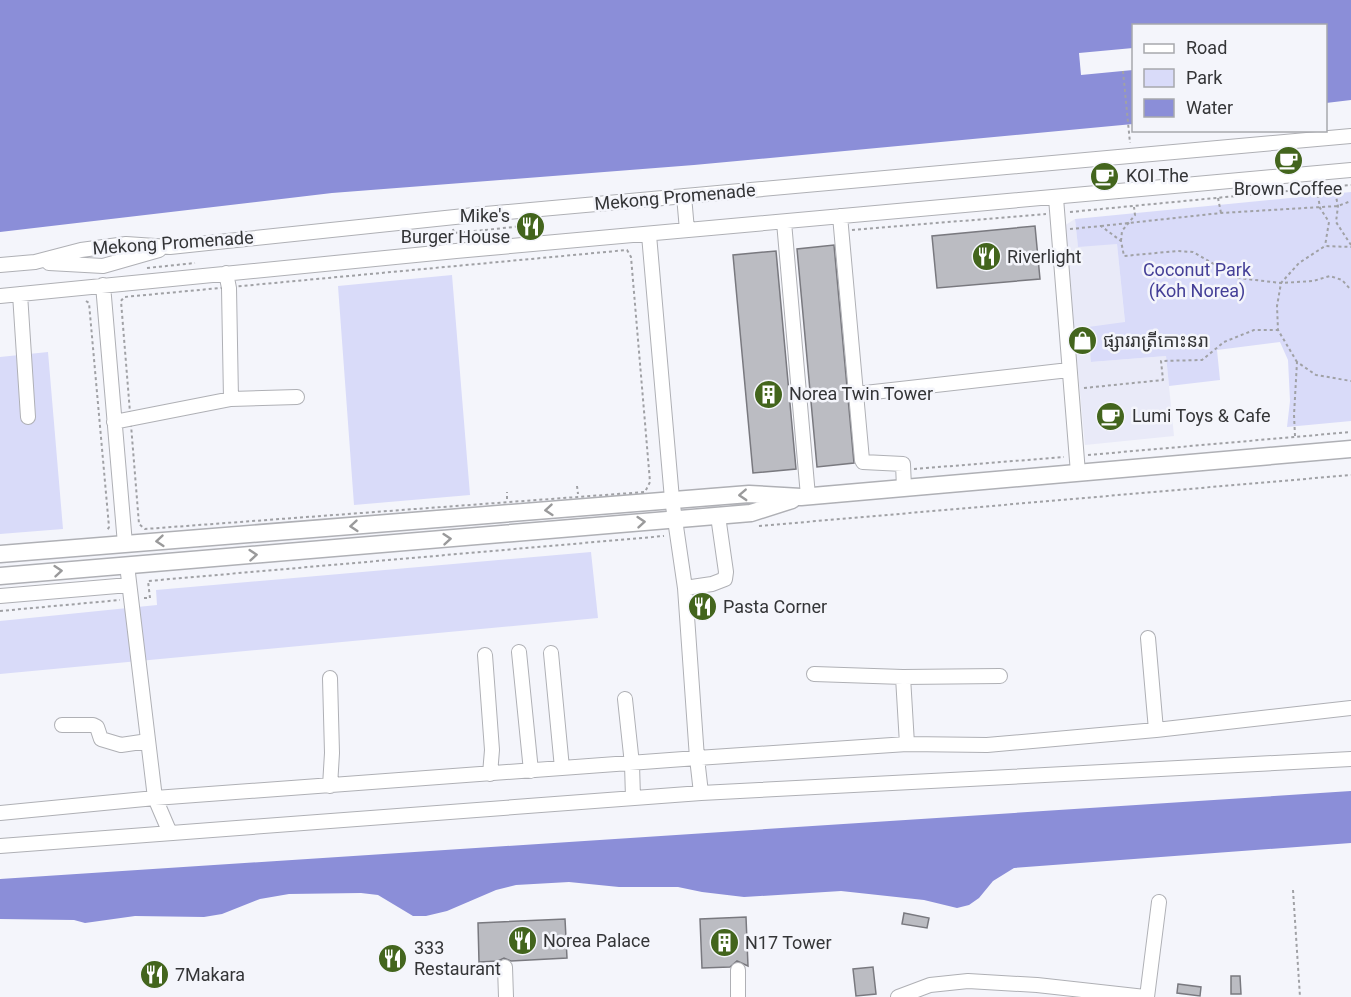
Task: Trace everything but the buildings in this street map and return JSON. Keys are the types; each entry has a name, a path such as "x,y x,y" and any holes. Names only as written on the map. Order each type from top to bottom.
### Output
{"main road":[{"path":"0,554 672,499 749,494 805,497 904,488 1077,464 1351,449"},
{"path":"0,576 751,513 805,497"}],"street":[{"name":"Mekong Promenade","path":"0,265 35,262 81,249 126,244 170,247 474,215 1351,136"},
{"path":"0,297 226,273 687,230 784,222 840,224 1056,198 1351,170"},
{"path":"684,196 687,230"},
{"path":"1056,198 1077,464"},
{"path":"784,222 805,497"},
{"path":"840,224 863,462 903,464 904,488"},
{"path":"649,235 674,519 685,588 701,793"},
{"path":"226,273 229,288 231,399"},
{"path":"103,285 125,544"},
{"path":"20,294 28,417"},
{"path":"856,394 1069,370"},
{"path":"114,422 231,399 297,397"},
{"path":"685,588 711,584 724,579 726,572 718,516"},
{"path":"127,565 155,798 170,833"},
{"path":"0,596 129,585"},
{"path":"1148,638 1156,730"},
{"path":"519,652 531,771"},
{"path":"551,653 562,768"},
{"path":"485,655 492,750 490,774"},
{"path":"813,674 903,678 1000,676"},
{"path":"330,678 332,753 330,786"},
{"path":"903,678 907,744"},
{"path":"625,699 633,798"},
{"path":"0,813 155,798 697,758 907,744 987,745 1156,730 1351,708"},
{"path":"62,725 93,724 97,727 101,739 121,745 148,741"},
{"path":"0,846 701,793 1351,759"},
{"path":"898,997 930,985 969,981 1037,985 1146,997 1160,902"},
{"path":"505,967 506,997"},
{"path":"738,970 738,997"},
{"path":"981,997 984,982"}],"path":[{"path":"1123,71 1131,157"},
{"path":"840,224 1057,213 1351,185"},
{"path":"1334,187 1338,206 1336,222 1351,246"},
{"path":"1317,189 1320,207 1329,222 1325,246"},
{"path":"1218,198 1221,213"},
{"path":"1070,229 1221,213 1338,206 1351,201"},
{"path":"1133,206 1135,215 1122,231 1124,256 1177,250 1193,252 1238,278 1281,283 1313,281 1330,276 1342,280 1351,290"},
{"path":"1101,226 1121,241"},
{"path":"1351,246 1325,246 1299,263 1281,283 1277,306 1278,330 1297,362 1316,375 1351,381"},
{"path":"627,250 631,257 650,482 645,492 145,529 139,524 131,419 122,301 124,297 627,250"},
{"path":"82,300 89,303 109,527 106,532"},
{"path":"1084,388 1163,380 1161,361 1202,360 1224,342 1254,330 1278,330"},
{"path":"1295,436 1293,415 1297,362"},
{"path":"903,470 1077,464 1295,436 1351,432"},
{"path":"577,486 578,497"},
{"path":"507,492 507,502"},
{"path":"1293,890 1300,997"}],"shaded area":[{"name":"ផ្សាររាត្រីកោះនរា","path":"1075,219 1078,246 1117,243 1125,323 1091,362 1166,356 1174,436 1085,445 1064,226"}],"green space":[{"name":"Coconut Park (Koh Norea)","path":"1351,192 1351,421 1287,427 1290,401 1288,360 1280,342 1217,350 1220,380 1169,386 1166,356 1091,362 1088,327 1125,322 1117,244 1078,247 1075,219"},
{"path":"452,275 470,495 354,505 338,286"},
{"path":"48,352 63,529 0,534 0,357"},
{"path":"591,552 598,618 0,674 0,621 157,605 156,590"}],"water":[{"path":"0,0 1351,0 1351,100 1327,103 1327,24 1132,24 1132,124 694,165 332,193 0,232"},
{"path":"1351,791 1351,843 1014,868 993,881 979,898 969,905 957,908 924,900 841,891 744,897 678,887 619,887 569,882 516,885 496,890 447,911 426,916 413,916 378,895 361,893 289,894 260,899 222,914 204,917 135,916 85,923 74,920 0,919 0,879"}],"pier":[{"path":"1132,48 1132,70 1081,75 1079,53"}],"place":[{"name":"Brown Coffee","path":"1288,160"},
{"name":"KOI The","path":"1105,176"},
{"name":"Mike's Burger House","path":"531,226"},
{"name":"Riverlight","path":"986,257"},
{"name":"ផ្សាររាត្រីកោះនរា","path":"1082,341"},
{"name":"Norea Twin Tower","path":"768,394"},
{"name":"Lumi Toys & Cafe","path":"1111,416"},
{"name":"Pasta Corner","path":"702,607"},
{"name":"Norea Palace","path":"522,941"},
{"name":"N17 Tower","path":"724,943"},
{"name":"333 Restaurant","path":"393,958"},
{"name":"7Makara","path":"154,975"}]}
